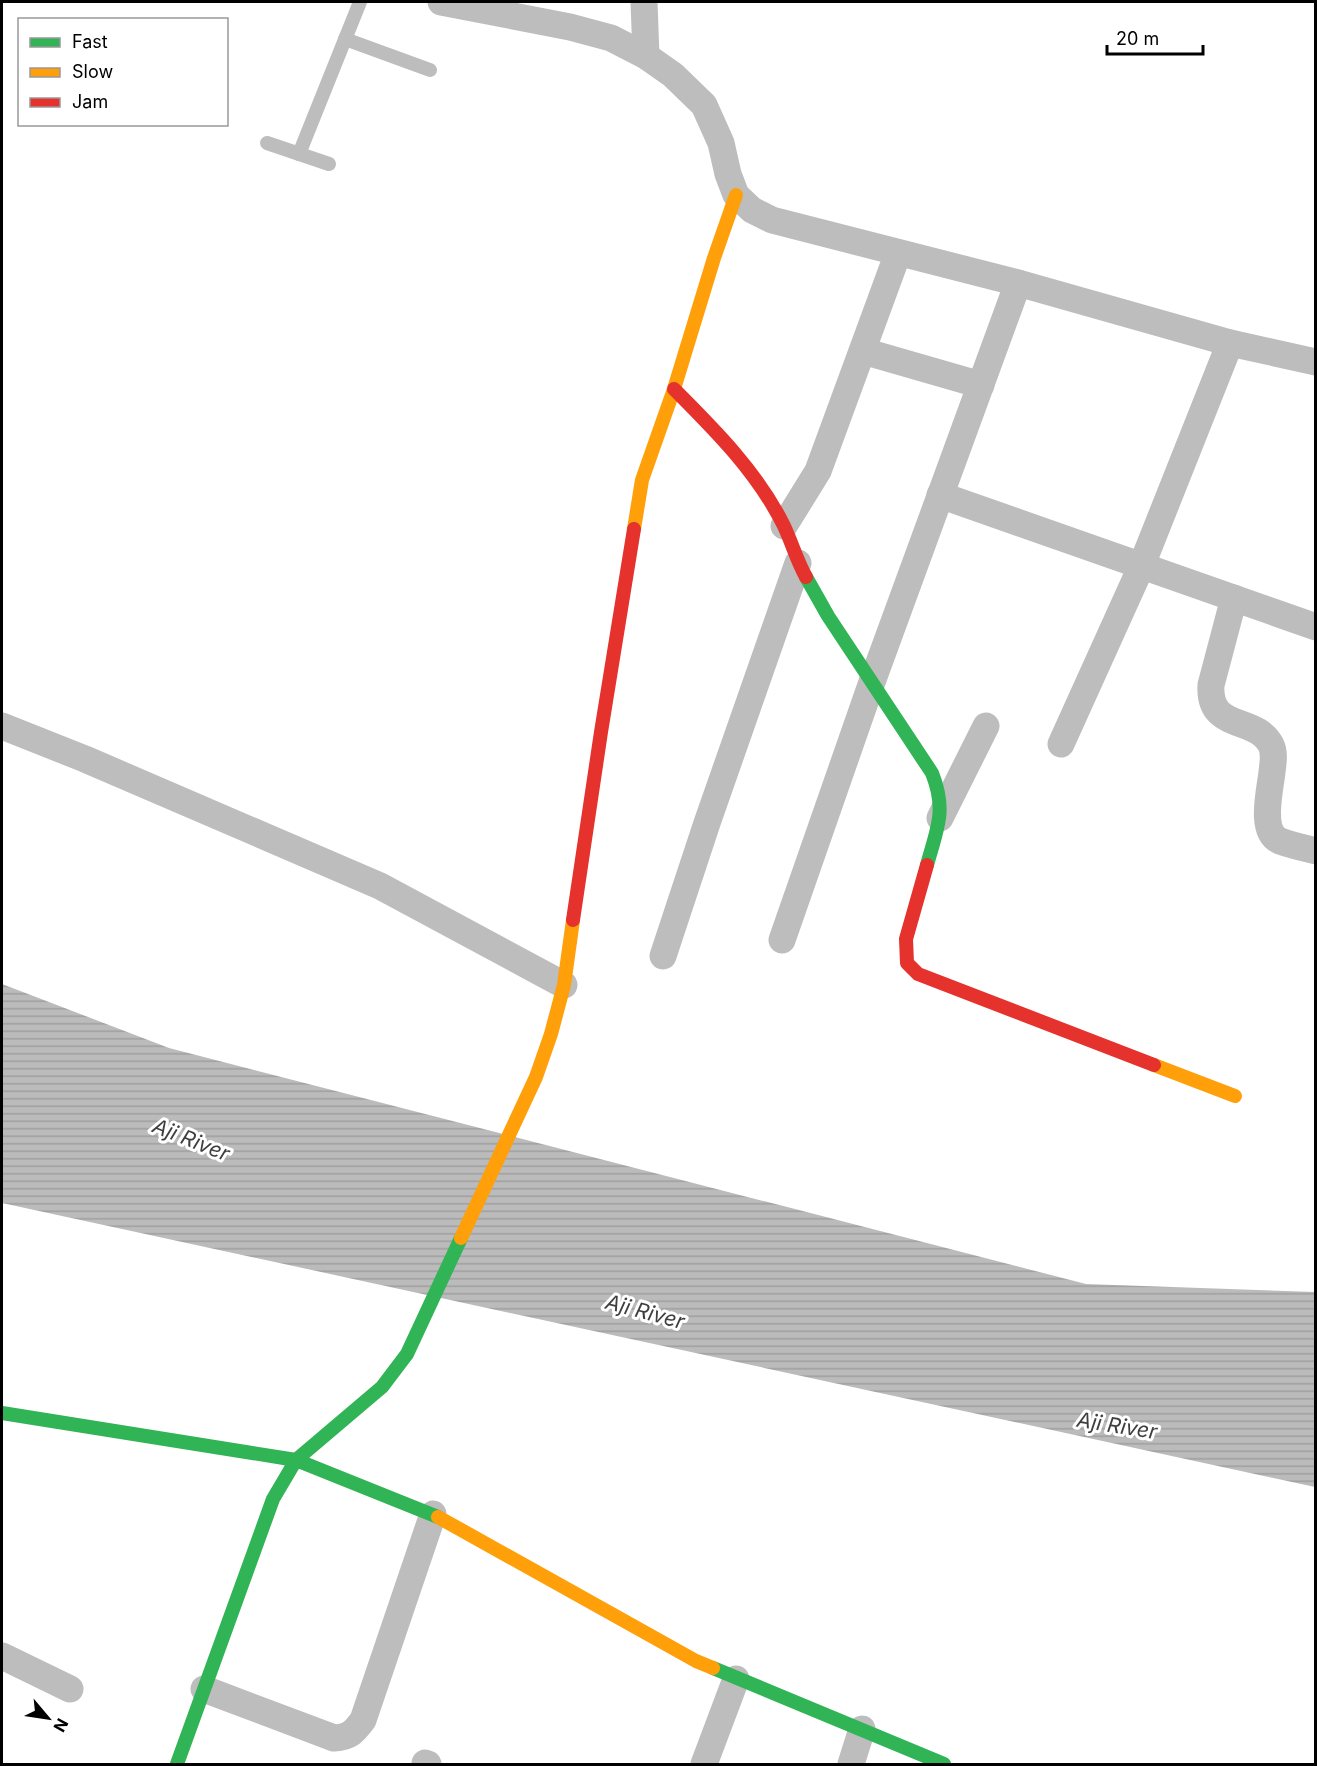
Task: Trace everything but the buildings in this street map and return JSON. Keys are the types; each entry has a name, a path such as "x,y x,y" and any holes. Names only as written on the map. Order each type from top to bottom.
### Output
{"street":[{"path":"441,2 590,32 611,38 646,56 673,75 704,105 721,143 728,174 736,195 752,210 772,220 1018,283 1230,343 1316,362"},
{"path":"644,2 646,56"},
{"path":"177,1764 273,1499 296,1460 382,1387 407,1354 536,1077 551,1034 564,985 601,732 642,480 674,389 736,195"},
{"path":"784,526 818,471 898,253"},
{"path":"782,940 872,682 1018,283"},
{"path":"1061,744 1141,567 1230,343"},
{"path":"863,351 981,385"},
{"path":"674,389 721,436 758,484 784,526 798,562 828,616 932,773 940,794 940,818"},
{"path":"940,495 1316,627"},
{"path":"663,956 707,822 798,562"},
{"path":"1234,598 1211,685 1210,697 1214,708 1221,714 1257,731 1270,744 1274,754 1268,819 1271,834 1279,840 1316,851"},
{"path":"2,726 85,759 380,886 564,985"},
{"path":"986,726 940,818 906,939 907,963 918,974 1235,1096"},
{"path":"2,1413 296,1460 432,1514 696,1661 736,1680 944,1764"},
{"path":"204,1689 334,1738 348,1737 363,1720 432,1514"},
{"path":"2,1656 70,1689"},
{"path":"704,1764 736,1680"},
{"path":"851,1764 862,1729"}],"lane":[{"path":"299,154 360,2"},
{"path":"345,39 430,70"},
{"path":"267,143 329,164"}],"water":[{"name":"Aji River","path":"2,984 169,1048 1086,1284 1315,1292 1315,1487 2,1203"}],"traffic: fast":[{"path":"806,577 828,616 932,773 937,786 940,809 937,830 927,865"},
{"path":"177,1764 273,1499 296,1460 382,1387 407,1354 461,1238"},
{"path":"2,1413 296,1460 438,1517"},
{"path":"713,1668 944,1764"}],"traffic: slow":[{"path":"634,529 642,480 674,389 736,195"},
{"path":"461,1238 536,1077 551,1034 564,985 573,920"},
{"path":"1154,1065 1235,1096"},
{"path":"438,1517 696,1661 713,1668"}],"traffic: jam":[{"path":"674,389 720,436 762,488 784,526 806,577"},
{"path":"573,920 634,529"},
{"path":"927,865 906,939 907,963 918,974 1154,1065"}]}
